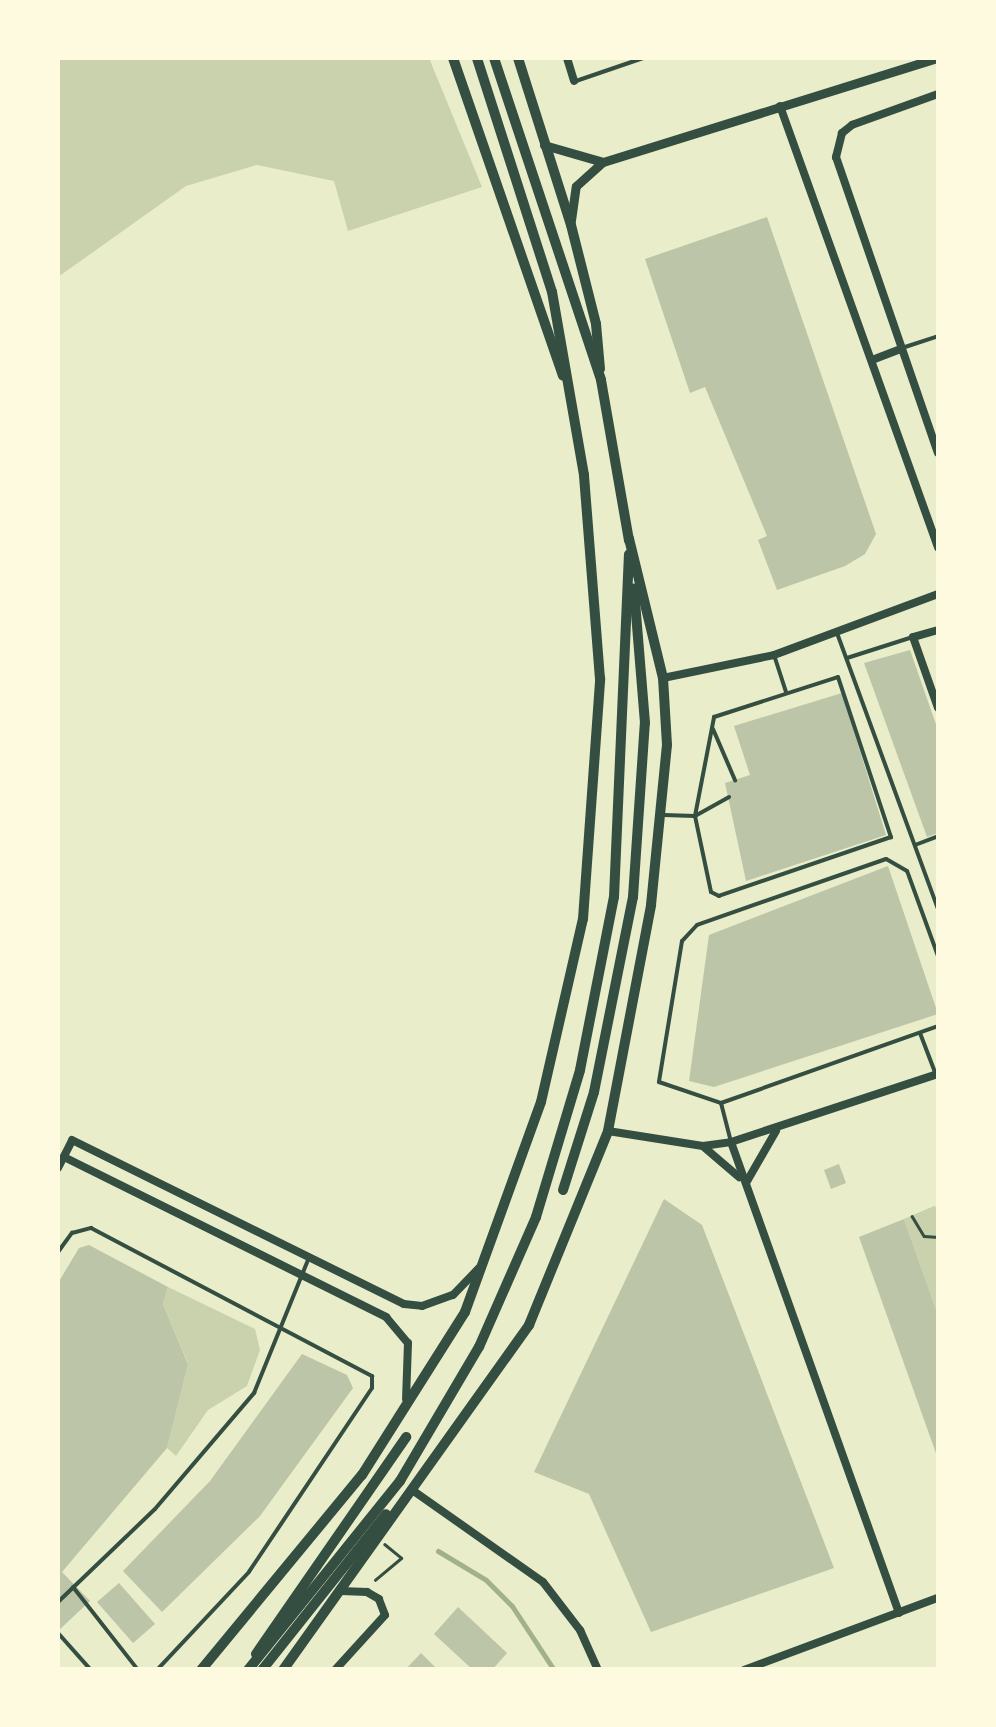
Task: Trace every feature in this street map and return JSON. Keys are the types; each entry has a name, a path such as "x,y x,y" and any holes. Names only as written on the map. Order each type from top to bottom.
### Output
{"main road":[{"path":"453,58 568,386"},
{"path":"201,1670 362,1475 406,1399 465,1312 541,1102 583,919 600,679 584,475 560,323 477,58"},
{"path":"494,58 601,380"},
{"path":"283,1670 415,1492 529,1325 608,1130 636,998 663,814 664,678 629,538 601,380 596,324 518,58"},
{"path":"562,1190 594,1092 620,978 642,813 645,723 629,538"},
{"path":"262,1670 364,1546 498,1304 536,1217 580,1070 616,879 629,538"},
{"path":"247,1670 406,1437"},
{"path":"247,1670 400,1481"}],"street":[{"path":"567,58 574,82"},
{"path":"570,225 576,186 602,162 938,58"},
{"path":"938,94 842,132 838,172 938,453"},
{"path":"780,106 938,548"},
{"path":"544,144 602,162"},
{"path":"872,360 900,349"},
{"path":"664,678 774,654 938,594"},
{"path":"938,630 913,638 938,708"},
{"path":"608,1130 702,1146 731,1142 776,1131 937,1074"},
{"path":"745,1185 776,1131"},
{"path":"58,1168 72,1140 386,1299 422,1306 453,1294 482,1264"},
{"path":"731,1142 899,1613"},
{"path":"702,1146 721,1156 745,1185"},
{"path":"64,1156 301,1274 399,1328 411,1358 406,1399"},
{"path":"415,1492 543,1582 580,1630 598,1670"},
{"path":"335,1670 385,1616 379,1599 367,1592 342,1591"},
{"path":"744,1670 938,1598"}],"lane":[{"path":"574,82 643,58"},
{"path":"900,349 938,336"},
{"path":"837,633 938,909"},
{"path":"846,658 913,638"},
{"path":"774,654 786,692"},
{"path":"843,680 890,837 719,896 708,886 695,816 712,727 718,711 843,680"},
{"path":"712,727 735,780"},
{"path":"663,814 695,816 729,798"},
{"path":"915,845 938,836"},
{"path":"938,956 907,871 886,859 686,931 659,1082 720,1103 938,1026"},
{"path":"920,1033 937,1074"},
{"path":"720,1103 731,1142"},
{"path":"58,1252 72,1233 91,1228 360,1366 372,1388 250,1572 157,1670"},
{"path":"58,1602 154,1509 254,1392 267,1373 278,1323 308,1260"},
{"path":"73,1587 138,1670"},
{"path":"58,1633 91,1670"}],"path":[{"path":"912,1216 924,1236 938,1237"},
{"path":"375,1580 400,1558"}],"green space":[{"path":"58,58 429,58 482,187 348,231 334,181 257,165 186,186 58,277"},
{"path":"934,1206 938,1208 938,1315 904,1219"},
{"path":"168,1287 255,1329 260,1350 247,1386 208,1410 176,1456 167,1448 188,1363 163,1304"}],"building":[{"path":"767,217 876,534 865,554 845,566 777,590 758,540 767,536 705,387 690,393 645,259"},
{"path":"910,650 938,730 938,833 927,837 864,663"},
{"path":"842,693 886,835 746,881 725,783 750,775 734,726"},
{"path":"888,866 938,1014 714,1087 689,1081 709,935"},
{"path":"839,1164 846,1183 831,1189 824,1170"},
{"path":"664,1199 702,1225 834,1568 651,1632 589,1494 534,1472"},
{"path":"904,1219 938,1315 938,1459 859,1237"},
{"path":"89,1245 168,1287 163,1304 188,1364 167,1448 62,1572 90,1601 58,1631 58,1283 79,1248"},
{"path":"302,1354 347,1375 353,1388 260,1516 162,1612 123,1571 210,1481"},
{"path":"119,1583 155,1624 133,1643 97,1602"},
{"path":"458,1607 507,1653 492,1670 473,1670 434,1634"},
{"path":"421,1653 438,1670 405,1670"}],"waterway":[{"path":"438,1551 486,1580 512,1606 554,1670"}]}
